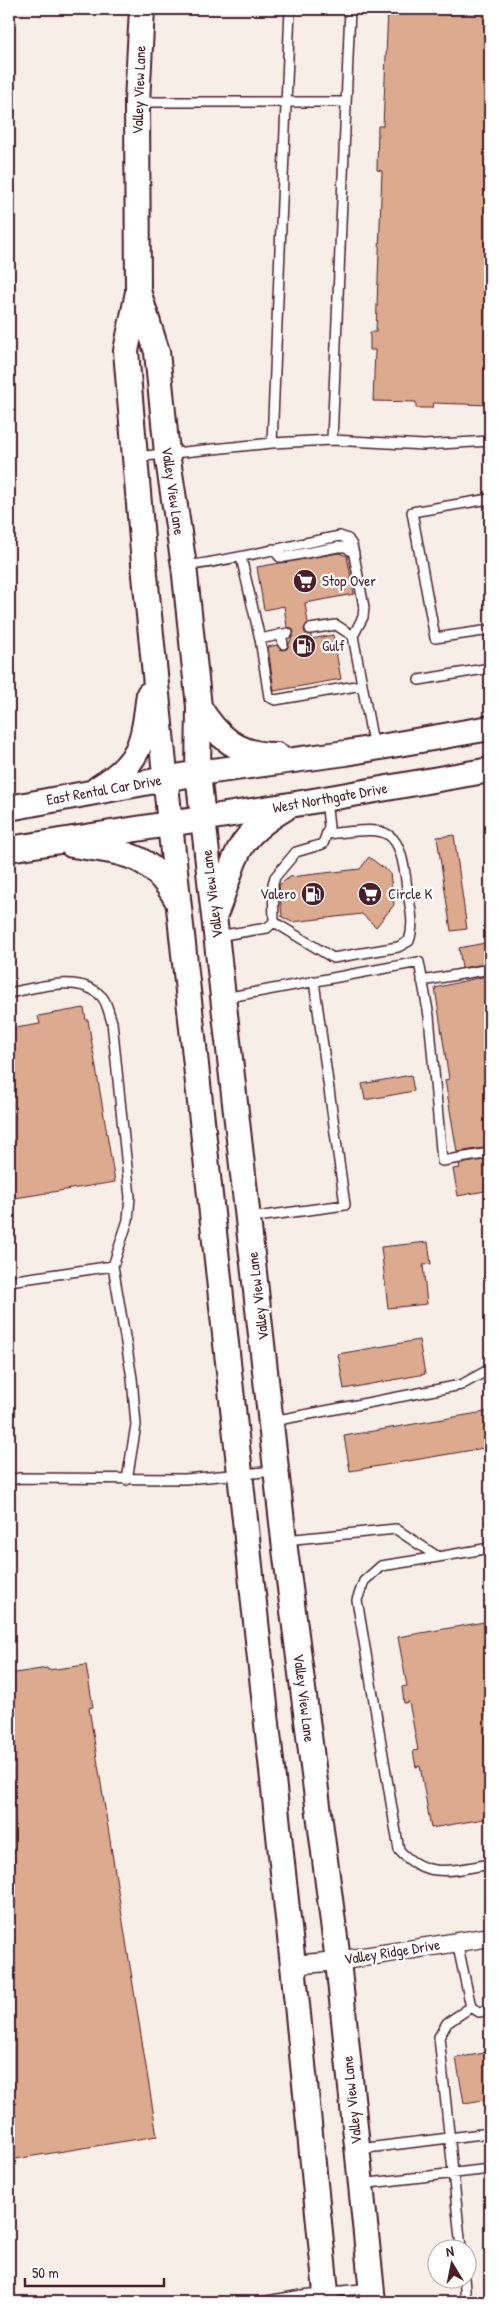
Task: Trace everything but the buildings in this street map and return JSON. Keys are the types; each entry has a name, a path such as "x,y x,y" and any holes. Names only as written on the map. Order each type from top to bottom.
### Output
{"main road":[{"name":"Valley View Lane","path":"142,9 137,102 138,292 126,351 170,824 293,1965 326,2297"},
{"name":"Valley View Lane","path":"138,292 157,352 167,453 184,566 199,707 198,773 285,1540 338,1961 372,2295"},
{"path":"91,793 110,781 130,764 138,750 146,717 154,660"},
{"path":"199,707 211,727 225,740 241,749 264,755 346,753"},
{"path":"198,773 346,753 490,728"},
{"name":"West Northgate Drive","path":"170,824 490,770"},
{"name":"East Rental Car Drive","path":"9,808 198,773"},
{"path":"215,926 232,862 244,840 259,824 290,805"},
{"path":"9,849 170,824"},
{"path":"53,842 136,856 158,872 179,905"}],"street":[{"name":"Valley Ridge Drive","path":"293,1965 338,1961 490,1937"}],"lane":[{"path":"272,443 290,9"},
{"path":"332,440 350,9"},
{"path":"137,102 286,100 346,102"},
{"path":"135,457 272,443 332,440 424,445 490,441"},
{"path":"490,501 412,512 435,638 490,630"},
{"path":"184,566 241,557 274,548 340,536 348,539 354,553 364,607 363,617 353,636 374,748"},
{"path":"241,557 260,639 269,697 275,700 293,698 362,685"},
{"path":"318,638 313,629 336,625 353,636"},
{"path":"260,639 284,634 283,644"},
{"path":"419,680 490,668"},
{"path":"326,682 327,692"},
{"path":"291,688 293,698"},
{"path":"274,922 273,884 275,877 296,852 323,844 328,834 329,819 326,799"},
{"path":"274,922 333,958 398,947 409,941 412,928 403,857 398,844 386,833 372,830 328,834"},
{"path":"215,926 267,928 274,922"},
{"path":"224,998 419,962 429,1016 442,1161 490,1153"},
{"path":"422,981 490,969"},
{"path":"249,1218 345,1205 314,981"},
{"path":"9,993 71,984 88,987 102,997 112,1022 130,1197 128,1220 113,1266 132,1378 136,1426 128,1480"},
{"path":"9,1281 113,1266"},
{"path":"272,1421 461,1385 490,1369"},
{"path":"9,1480 20,1478 128,1480 239,1475 278,1470"},
{"path":"285,1540 396,1529 438,1557"},
{"path":"490,1548 381,1566 364,1581 357,1600 399,1850 411,1863 441,1873 490,1864"},
{"path":"458,1942 471,2007 479,2012 490,2010"},
{"path":"460,2238 439,2037 447,2023 471,2007"},
{"path":"357,2150 490,2133"},
{"path":"360,2184 490,2169"},
{"path":"465,2288 466,2302"},
{"path":"261,2302 372,2295"}],"place":[{"name":"Stop Over","path":"305,581"},
{"name":"Gulf","path":"304,646"},
{"name":"Valero","path":"313,894"},
{"name":"Circle K","path":"370,894"}]}
